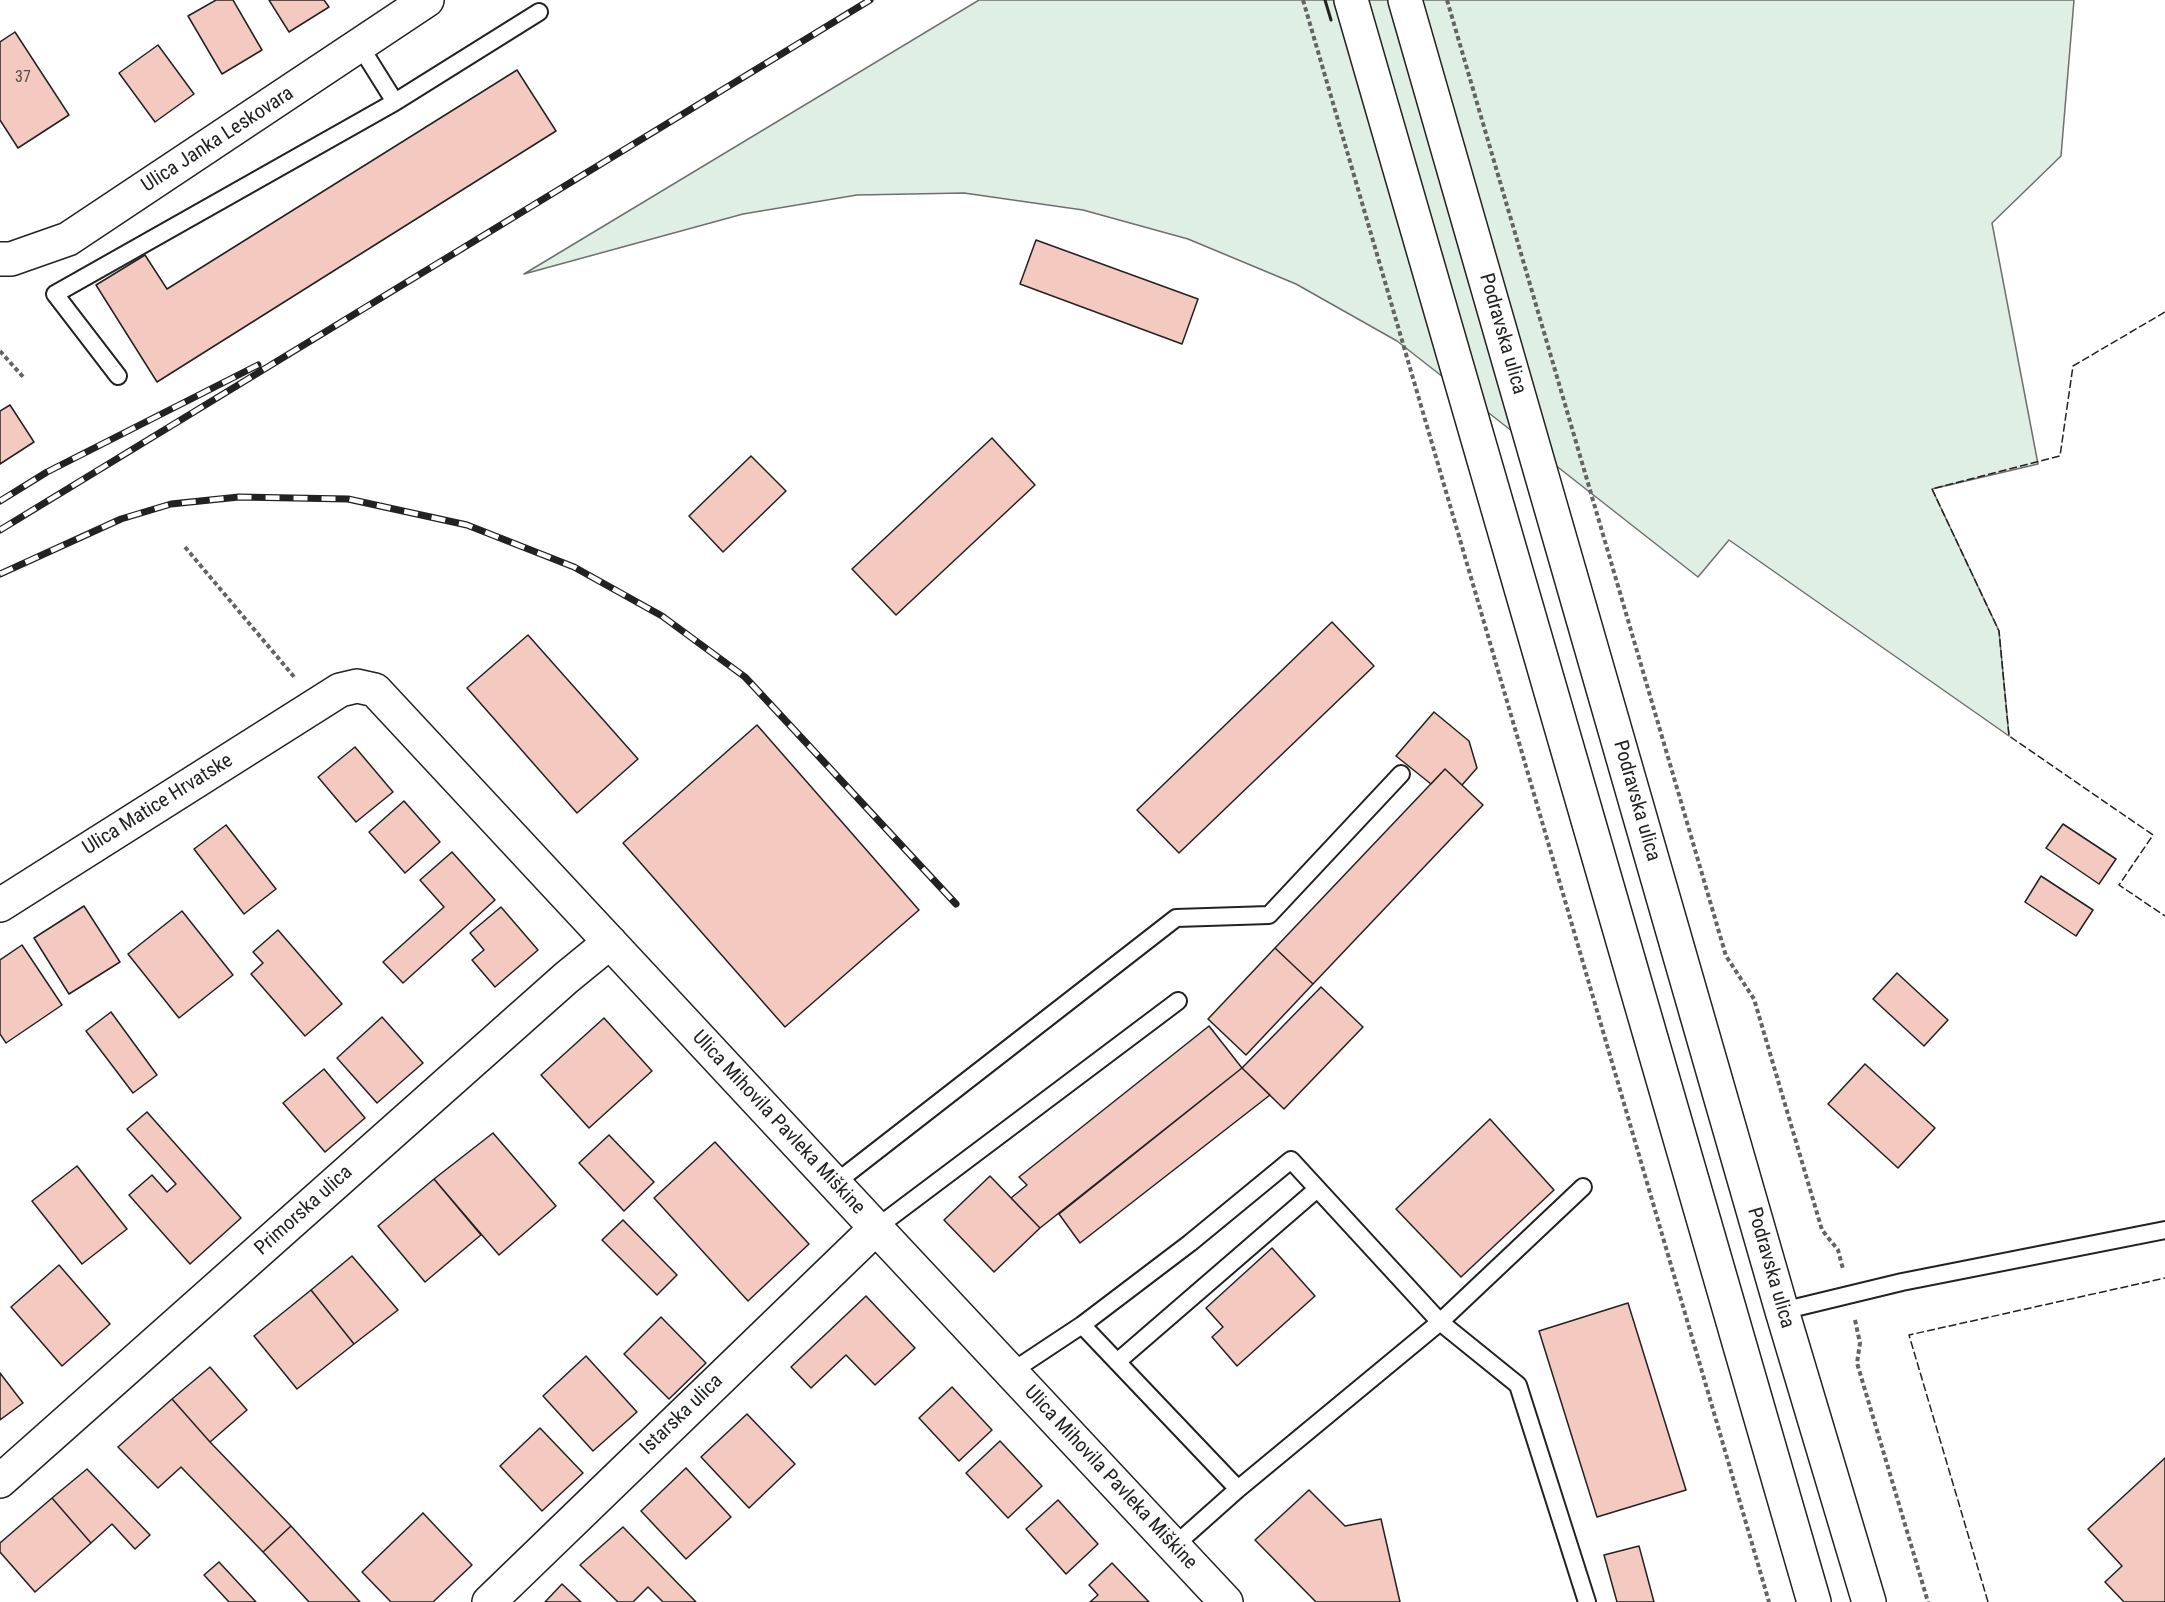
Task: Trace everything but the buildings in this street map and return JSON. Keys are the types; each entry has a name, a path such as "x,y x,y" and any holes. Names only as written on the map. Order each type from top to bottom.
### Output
{"street":[{"name":"Ulica Janka Leskovara","path":"0,259 11,259 68,239 427,0"},
{"path":"1351,0 1814,1602"},
{"name":"Podravska ulica","path":"1405,0 1782,1311 1869,1602"},
{"name":"Ulica Mihovila Pavleka Miškine","path":"316,704 340,690 357,686 375,690 1226,1602"},
{"name":"Ulica Matice Hrvatske","path":"0,904 316,704"},
{"name":"Primorska ulica","path":"0,1481 548,994 610,942"},
{"name":"Istarska ulica","path":"489,1602 876,1228"}],"lane":[{"path":"118,376 55,294 395,102 539,12"},
{"path":"360,46 395,102"},
{"path":"834,1184 1176,918 1269,915 1401,774"},
{"path":"876,1228 1178,1001"},
{"path":"1011,1372 1082,1326 1190,1243 1291,1160 1316,1190 1440,1322 1518,1385 1587,1602"},
{"path":"1174,1546 1238,1489 1440,1322 1583,1187"},
{"path":"1117,1362 1316,1190"},
{"path":"1782,1311 1902,1282 2165,1230"},
{"path":"1082,1326 1238,1489"}],"path":[{"path":"1303,0 1769,1602"},
{"path":"1447,0 1726,956 1754,999 1822,1230 1838,1250 1860,1343 1857,1363 1928,1602"},
{"path":"0,351 24,378"},
{"path":"185,547 229,596 316,704"}],"green space":[{"path":"979,0 2074,0 2061,156 1992,223 2038,464 1932,489 1999,631 2009,736 1729,540 1698,577 1397,341 1296,284 1188,239 1083,210 964,193 857,195 743,214 524,274"}],"railway":[{"path":"0,530 870,0"},
{"path":"0,501 47,472 258,365"},
{"path":"0,574 121,519 171,504 239,497 348,499 467,525 574,567 662,616 745,677 956,904"}],"fence":[{"path":"2165,312 2073,366 2060,456 1932,489 1999,631 2009,736 2153,835 2119,885 2165,916"},
{"path":"1988,1602 1909,1335 2165,1278"}],"wall":[{"path":"1325,0 1331,20"}]}
